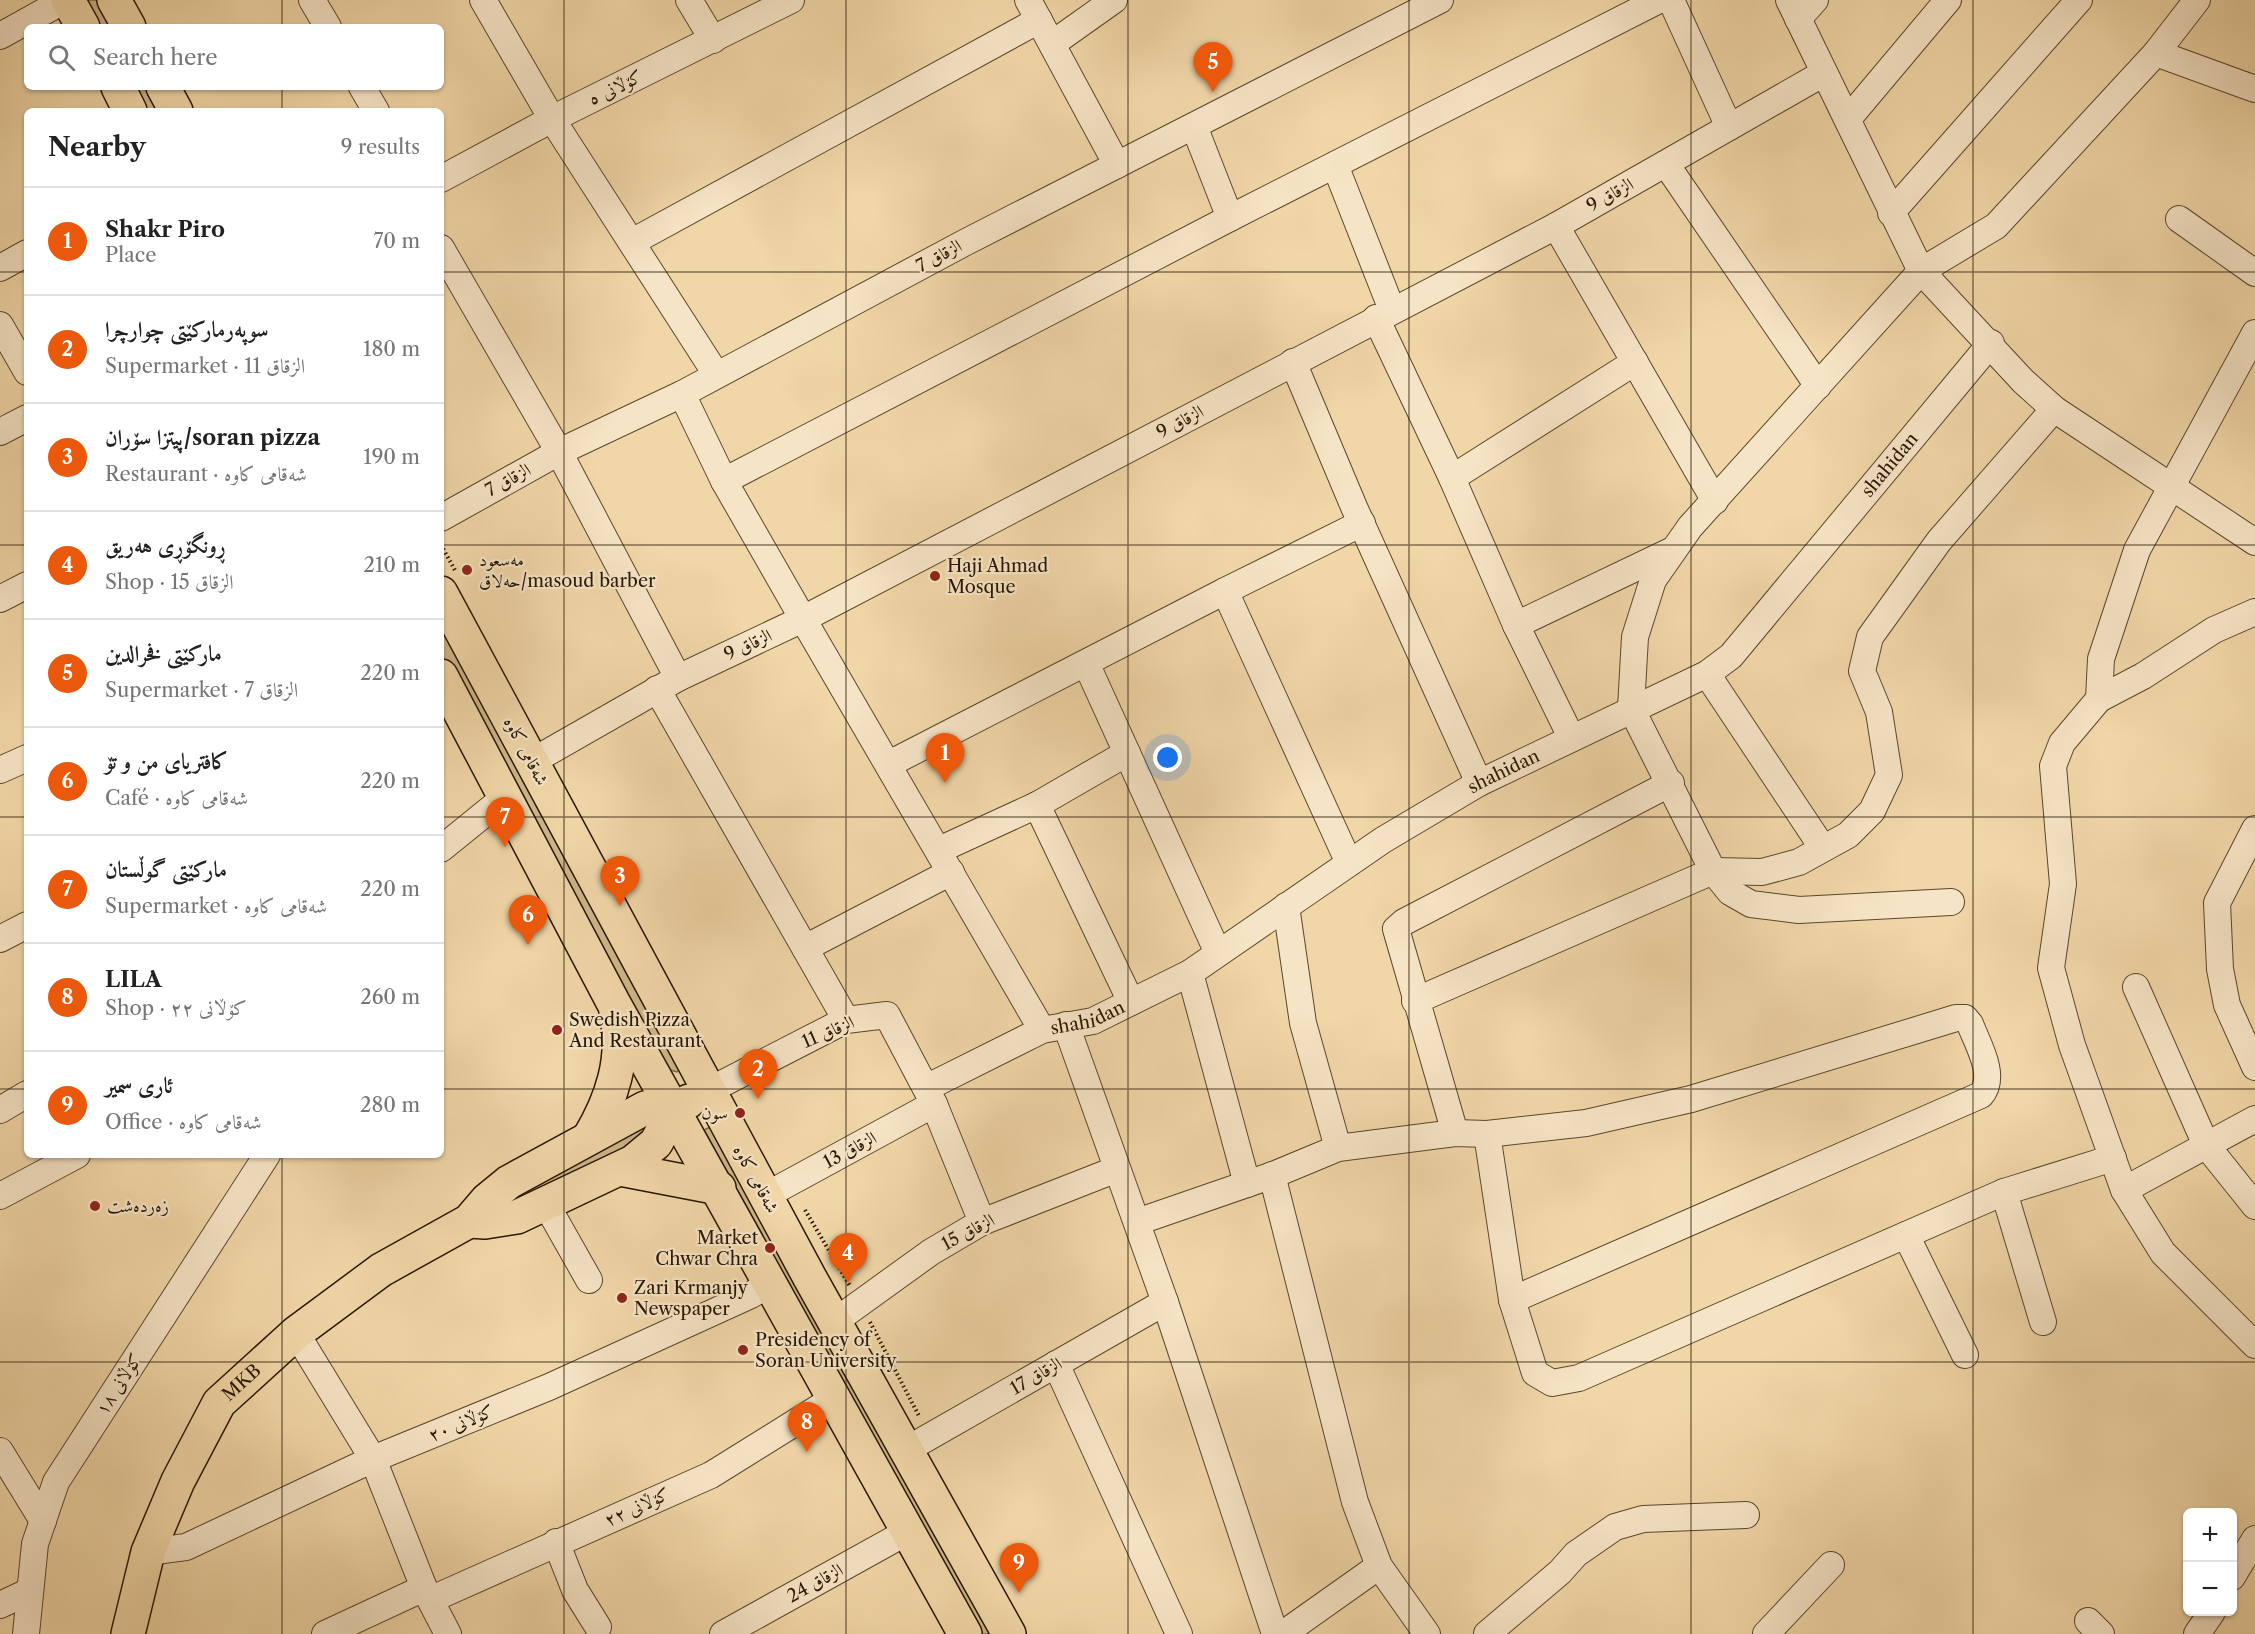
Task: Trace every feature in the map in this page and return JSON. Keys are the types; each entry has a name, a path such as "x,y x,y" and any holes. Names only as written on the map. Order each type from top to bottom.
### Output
{"main road":[{"path":"66,0 81,24"},
{"path":"114,0 127,24"},
{"path":"119,90 128,108"},
{"path":"165,90 174,108"},
{"name":"شەقامی کاوە","path":"444,599 765,1196 1009,1634"},
{"name":"شەقامی کاوە","path":"445,695 505,796 614,1002 965,1634"},
{"path":"589,1138 606,1109 617,1077 620,1043 614,1002"},
{"path":"470,1221 510,1218 546,1204 620,1169 640,1158 656,1143 674,1110 708,1091"},
{"path":"470,1221 487,1200 509,1182 589,1138 651,1106 674,1110"},
{"path":"620,1169 719,1188"},
{"name":"MKB","path":"128,1634 148,1552 178,1481 219,1403 296,1333 381,1270 470,1221"}],"street":[{"path":"0,36 66,0"},
{"path":"312,0 326,24"},
{"path":"483,0 552,119 716,374"},
{"path":"688,0 712,40"},
{"name":"کۆڵانی ٥","path":"444,177 552,119 791,0"},
{"path":"1052,45 1114,0"},
{"name":"الزقاق 7","path":"444,516 558,452 682,394 716,374 1117,165 1440,0"},
{"path":"724,481 1230,218 1659,0"},
{"path":"1671,0 1729,128"},
{"path":"1848,119 1948,0"},
{"path":"1891,213 2079,0"},
{"path":"1951,902 1799,910 1751,904 1730,892 1713,872 1671,783 1631,708 1635,637 1653,580 1690,527 1921,271 1996,226 2156,53 2197,0"},
{"path":"1801,6 1824,73 1921,271 2023,381 2054,409 2170,488 2254,540"},
{"path":"632,242 1033,10 1117,165"},
{"path":"2156,53 2255,89"},
{"name":"الزقاق 9","path":"531,762 668,683 802,619 1556,226 1824,73"},
{"path":"364,90 374,108"},
{"path":"1194,126 1230,218"},
{"path":"1666,164 1818,386"},
{"path":"1335,165 1384,314 1516,626 1571,737"},
{"path":"2179,219 2255,273"},
{"path":"1556,226 1715,501"},
{"path":"444,253 558,452 668,683 846,1020"},
{"path":"0,268 24,255"},
{"path":"0,325 24,367"},
{"path":"2099,699 2101,659 2119,611 2124,586 2137,550 2255,333"},
{"name":"shahidan","path":"930,1096 1054,1028 1093,1021 1190,973 1349,863 1479,783 1631,708 1707,674 1731,656 1990,343"},
{"path":"1293,362 1362,523 1479,783"},
{"path":"1452,478 1635,362"},
{"path":"682,394 724,481 802,619 945,861 1054,1028 1118,1169 1165,1302 1275,1634"},
{"path":"1416,1001 1713,872 1762,872 1799,862 1822,847 1848,835 1872,811 1889,776 1879,712 1862,671 1870,638 1939,541 2054,409"},
{"path":"0,432 24,420"},
{"path":"889,764 1362,523"},
{"path":"1516,626 1676,548"},
{"path":"0,599 24,587"},
{"path":"1225,591 1349,863"},
{"path":"2255,612 2214,630 2143,676 2099,699 2062,743 2053,766 2064,884 2051,968 2072,1045 2124,1190 2163,1253 2255,1345"},
{"path":"1086,663 1218,953"},
{"path":"1707,674 1822,847"},
{"path":"806,948 1037,805 1127,753"},
{"path":"0,770 24,759"},
{"path":"1455,1133 1396,938 1396,929 1404,922 1671,783"},
{"path":"444,847 505,796"},
{"path":"1037,805 1131,1002"},
{"path":"2255,829 2217,903 2220,969 2227,1005 2255,1067"},
{"path":"1286,906 1303,1023 1338,1148"},
{"path":"0,939 24,927"},
{"path":"1190,973 1247,1184"},
{"path":"2136,987 2206,1145 2255,1206"},
{"name":"الزقاق 11","path":"708,1091 846,1020 887,1015 930,1096"},
{"path":"1137,1222 1272,1175 1338,1148 1455,1133 1487,1134 1586,1123 1691,1099 1956,1018 1965,1018 1971,1024 1989,1077 1988,1087 1981,1095 1512,1300"},
{"path":"930,1096 982,1222"},
{"name":"الزقاق 13","path":"765,1196 930,1096"},
{"path":"0,1110 24,1097"},
{"path":"2124,1190 2255,1119"},
{"path":"1487,1134 1512,1300 1536,1373 1552,1383 1579,1378 2004,1192 2113,1158"},
{"path":"0,1196 71,1158"},
{"name":"کۆڵانی ١٨","path":"26,1634 35,1544 56,1482 265,1158"},
{"name":"الزقاق 15","path":"834,1322 931,1252 982,1222 1118,1169"},
{"path":"1272,1175 1355,1502 1379,1566 1428,1634"},
{"path":"2004,1192 2043,1322"},
{"path":"546,1204 589,1280"},
{"path":"1906,1235 1965,1355"},
{"name":"کۆڵانی ٢٠","path":"148,1552 186,1547 373,1459 549,1387 751,1295 771,1283"},
{"name":"الزقاق 17","path":"906,1450 1165,1302"},
{"path":"296,1333 373,1459 428,1593 448,1634"},
{"path":"1056,1364 1179,1634"},
{"name":"کۆڵانی ٢٢","path":"325,1634 556,1542 711,1475 833,1399"},
{"path":"0,1451 43,1521"},
{"path":"1487,1634 1560,1572 1576,1554 1615,1527 1643,1519 1746,1515"},
{"name":"الزقاق 24","path":"723,1634 908,1532"},
{"path":"2237,1569 2255,1539"},
{"path":"556,1542 575,1590 598,1627"},
{"path":"1766,1634 1831,1565"},
{"path":"1283,1634 1379,1566"},
{"path":"0,1605 30,1591"},
{"path":"2197,1634 2209,1616"}],"shaded area":[{"path":"84,0 101,0 113,24 97,24"},
{"path":"133,90 148,90 158,108 142,108"},
{"path":"444,623 682,1067 677,1072 667,1069 444,660"},
{"path":"642,1119 653,1127 645,1143 510,1207 512,1198"},
{"path":"710,1127 992,1634 977,1634 704,1130"}],"place":[{"name":"مارکێتی فخرالدین","path":"1213,92"},
{"name":"مەسعود حەلاق/masoud barber","path":"467,570"},
{"name":"Haji Ahmad Mosque","path":"935,576"},
{"name":"Shakr Piro","path":"945,783"},
{"name":"مارکێتی گوڵستان","path":"505,847"},
{"name":"پیتزا سۆران/soran pizza","path":"620,906"},
{"name":"کافتریای من و تۆ","path":"528,945"},
{"name":"Swedish Pizza And Restaurant","path":"557,1030"},
{"name":"سوپەرمارکێتی چوارچرا","path":"758,1099"},
{"name":"سون","path":"740,1113"},
{"name":"زەردەشت","path":"95,1206"},
{"name":"Market Chwar Chra","path":"770,1248"},
{"name":"ڕونگۆڕی هەریق","path":"848,1283"},
{"name":"Zari Krmanjy Newspaper","path":"622,1298"},
{"name":"Presidency of Soran University","path":"743,1350"},
{"name":"LILA","path":"807,1452"},
{"name":"ئارى سمير","path":"1019,1593"}]}
